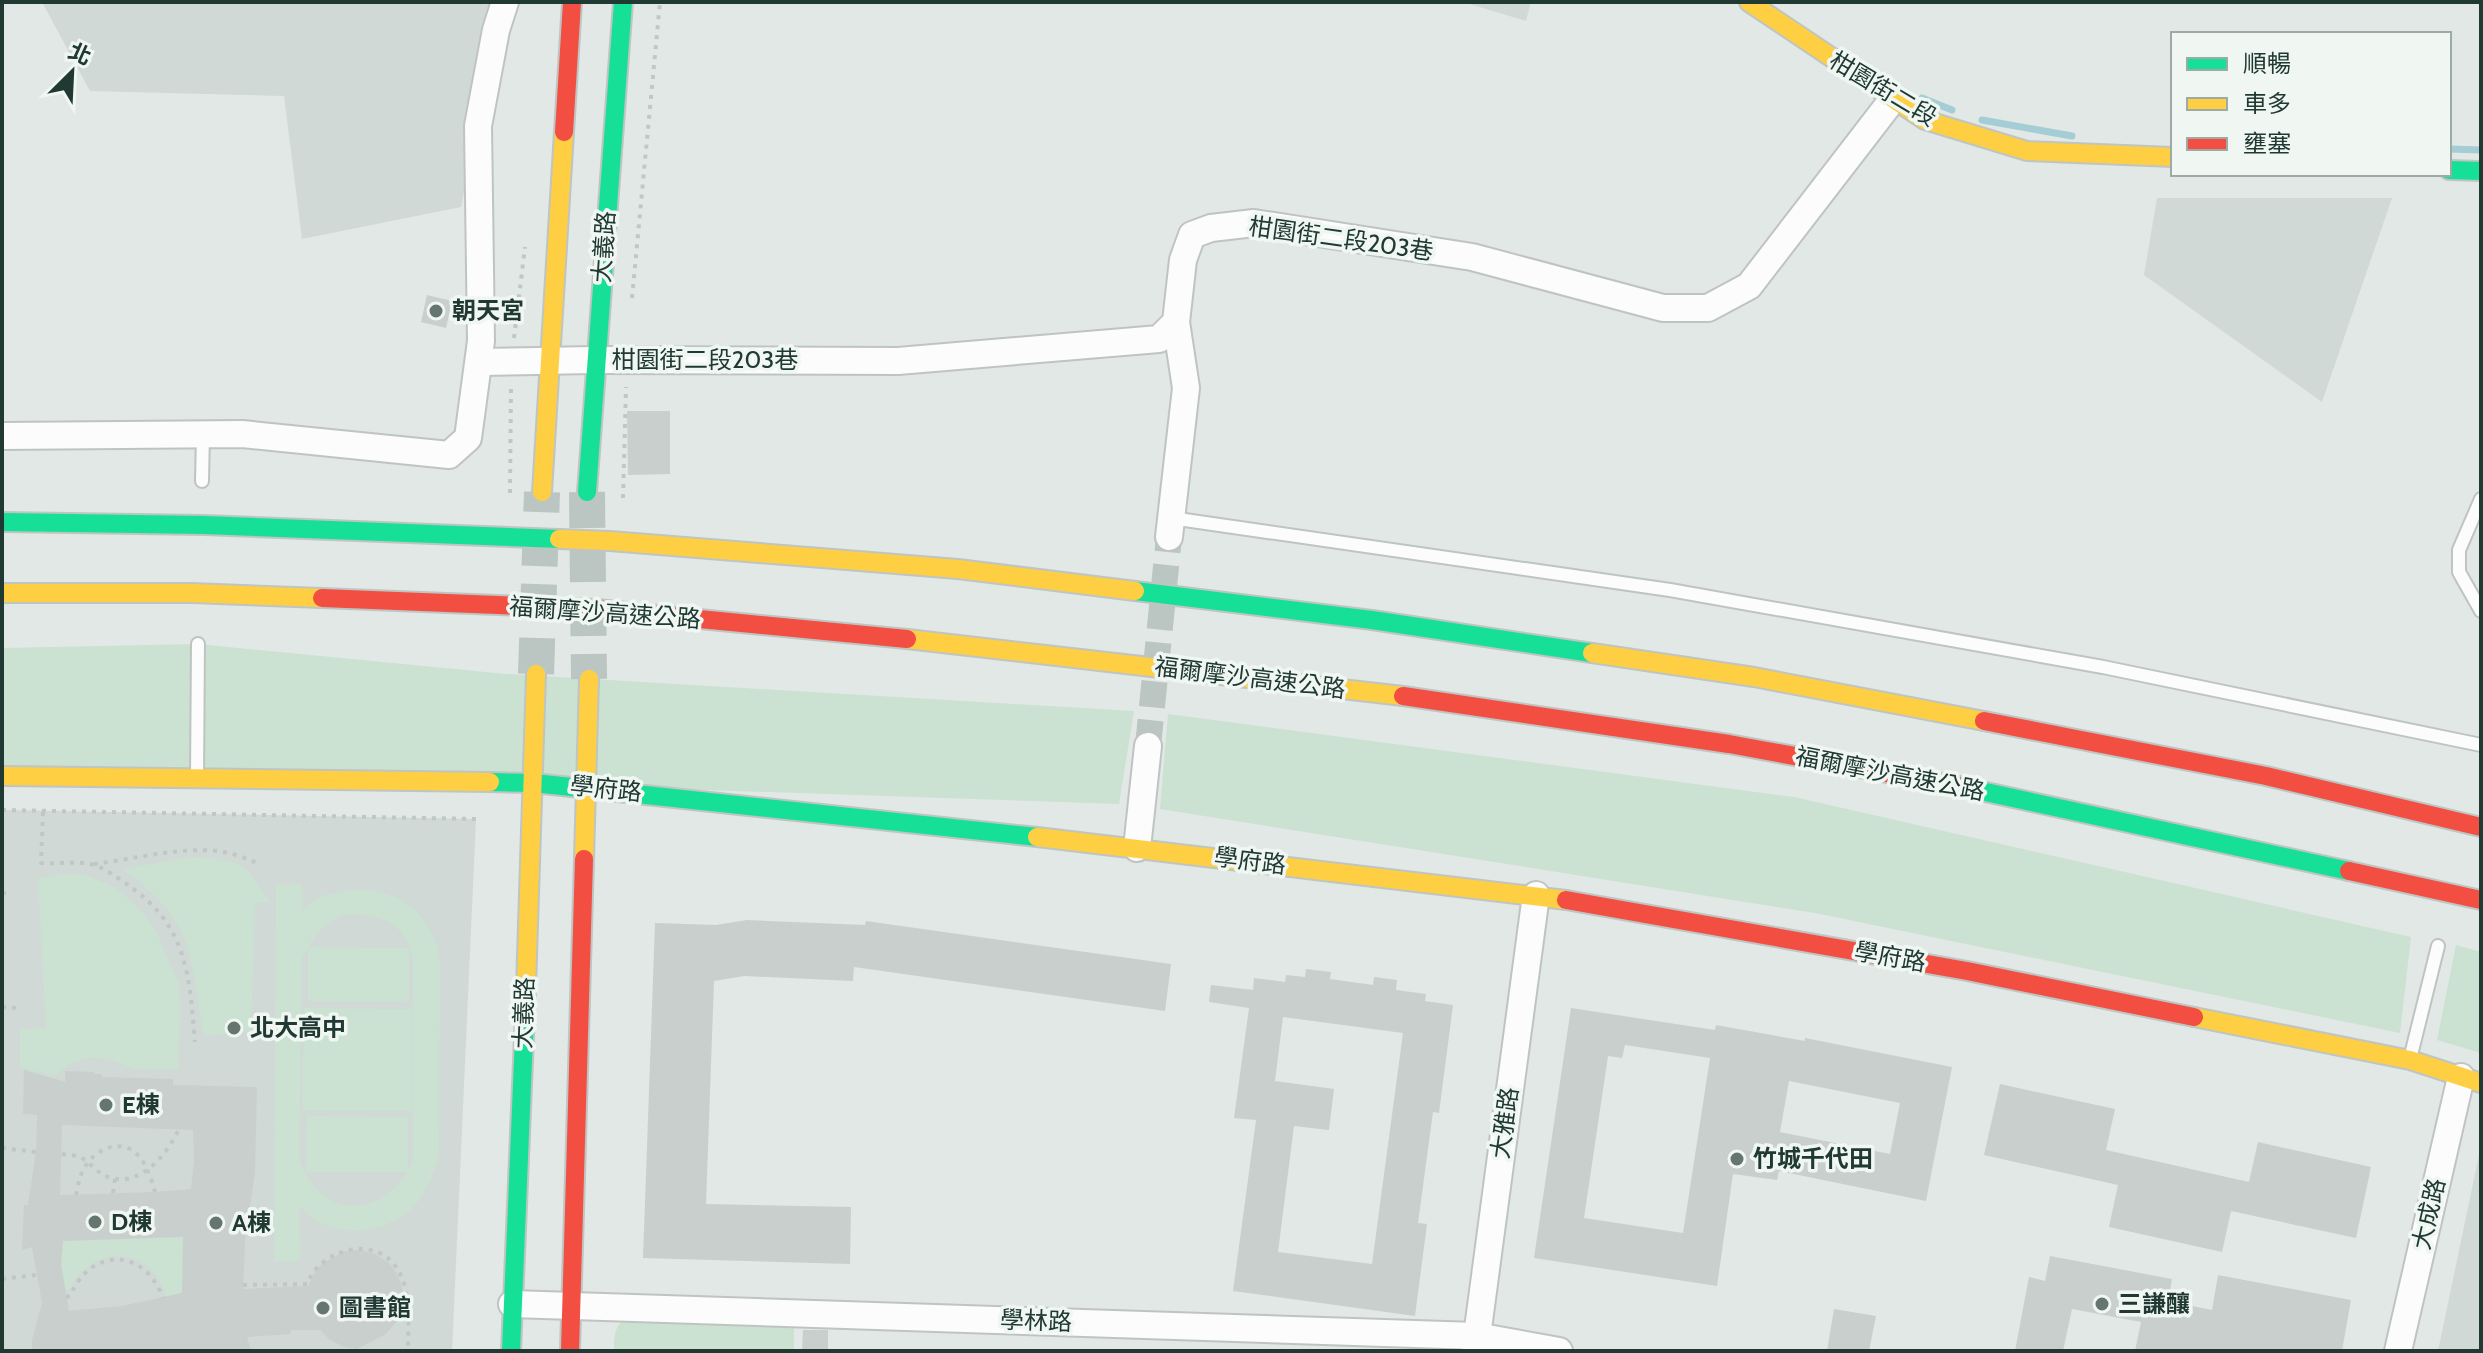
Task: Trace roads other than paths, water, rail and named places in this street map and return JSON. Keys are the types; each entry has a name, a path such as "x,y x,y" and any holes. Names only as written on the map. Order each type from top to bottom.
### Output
{"main road":[{"name":"大義路","path":"542,492 572,2"},
{"name":"大義路","path":"587,492 623,2"},
{"name":"柑園街二段","path":"1749,2 1925,120 2027,151 2171,157"},
{"path":"2451,170 2481,171"},
{"path":"2,522 204,525 610,541 958,569 1372,620 1754,677 2266,776 2481,827"},
{"name":"福爾摩沙高速公路","path":"2,593 192,593 596,609 960,644 1382,693 1729,744 1953,785 2481,900"},
{"name":"大義路","path":"511,1351 536,674"},
{"path":"570,1351 589,679"},
{"name":"學府路","path":"2,776 534,783 586,787 1536,895 1967,971 2410,1060 2471,1080"}],"street":[{"path":"2,436 242,434 449,455 468,438 480,362 478,126 496,30 505,2"},
{"name":"柑園街二段203巷","path":"480,362 898,361 1159,339 1176,322 1183,260 1192,235 1211,228 1254,223 1472,257 1663,308 1708,308 1749,286 1893,99"},
{"path":"1170,528 1186,388 1176,322"},
{"path":"1137,848 1148,746"},
{"name":"大雅路","path":"1476,1344 1536,895"},
{"name":"大成路","path":"2398,1351 2471,1080"},
{"name":"學林路","path":"512,1304 571,1304 1476,1344 1559,1351"}],"lane":[{"path":"202,481 203,434"},
{"path":"2481,499 2459,550 2459,572 2481,611"},
{"path":"1170,528 1686,592 2103,667 2481,745"},
{"path":"197,779 198,644"},
{"path":"2410,1060 2438,946"}],"waterway":[{"path":"1922,98 1952,110"},
{"path":"1982,120 2072,136"},
{"path":"2451,149 2481,150"}],"tunnel":[{"path":"536,674 542,492"},
{"path":"587,492 589,679"},
{"path":"1148,746 1169,537"}],"place":[{"name":"朝天宮","path":"436,311"},
{"name":"北大高中","path":"234,1028"},
{"name":"E棟","path":"106,1105"},
{"name":"竹城千代田","path":"1737,1159"},
{"name":"D棟","path":"95,1222"},
{"name":"A棟","path":"216,1223"},
{"name":"三謙釀","path":"2102,1304"},
{"name":"圖書館","path":"323,1308"}]}
